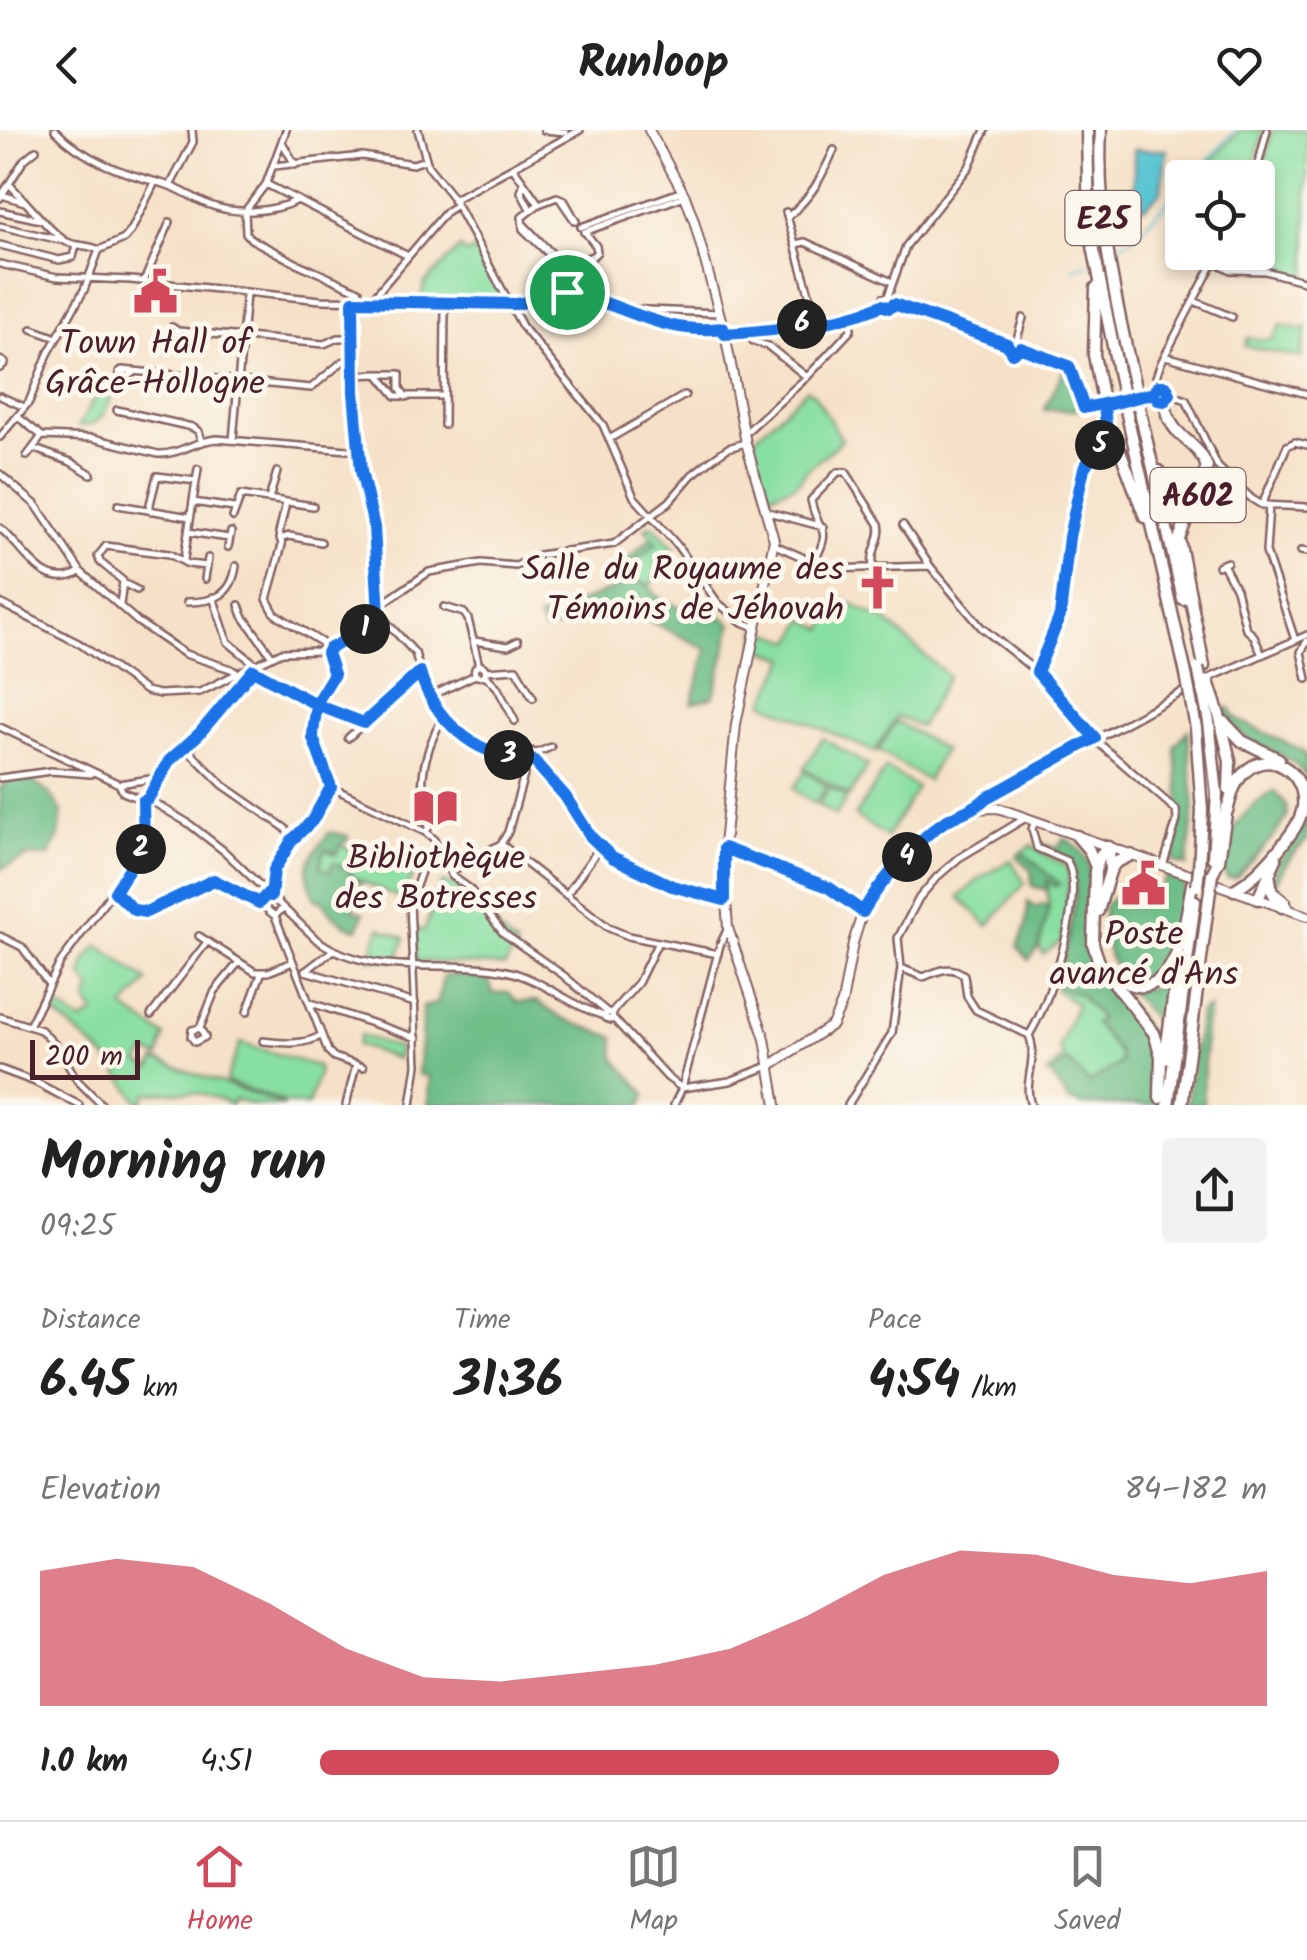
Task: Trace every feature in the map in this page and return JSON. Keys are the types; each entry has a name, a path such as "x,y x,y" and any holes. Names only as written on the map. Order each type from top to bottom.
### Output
{"highway":[{"name":"E25","path":"1087,130 1089,226 1098,281 1196,728 1202,812 1200,878 1210,890 1182,1105"},
{"name":"E25","path":"1101,130 1105,243 1134,388 1201,667"},
{"path":"1098,281 1094,355 1104,406"},
{"name":"A602","path":"1150,456 1172,490 1188,492 1200,482 1202,462 1172,436 1161,395"},
{"name":"A602","path":"1109,847 1110,872 1095,933 1101,959 1115,976 1138,986 1161,979 1173,964 1200,878 1219,860 1230,760 1201,667 1179,539 1207,467 1204,456 1171,426 1161,395"},
{"name":"A602","path":"1107,433 1123,460 1155,541"},
{"name":"A602","path":"1096,450 1114,450 1123,460"},
{"name":"A602","path":"1176,570 1190,601"},
{"name":"E25","path":"1162,1103 1216,794 1215,720"},
{"path":"1215,720 1242,741 1292,765 1307,789"},
{"name":"A602","path":"1227,810 1236,782 1244,771 1260,763 1283,765 1301,783 1304,802 1300,818 1255,877 1234,890"},
{"path":"1255,898 1276,859 1299,830 1307,808"},
{"path":"1078,836 1092,856 1096,872"},
{"path":"1109,847 1100,856 1096,872 1094,950 1105,971 1154,1033 1161,1056 1162,1103"},
{"path":"1110,872 1115,864 1131,855"},
{"path":"1269,873 1272,891 1285,908"},
{"name":"A602","path":"1255,877 1255,898"},
{"path":"1162,1103 1182,935"}],"main road":[{"path":"649,130 684,194 724,331 745,439 775,545 736,724 724,848 724,900 730,933 771,1064 776,1105"},
{"path":"771,1064 822,1034 838,1015 863,912 926,835 947,820 979,806 998,808 1028,822 1307,916"}],"street":[{"path":"55,130 91,158 212,206 245,210 282,207 298,200"},
{"path":"169,187 192,142 192,130"},
{"path":"286,130 266,184 245,210 246,233 358,298"},
{"path":"418,130 425,160 454,203 509,304 522,326 594,412 612,441 628,486 718,603 742,622 755,626"},
{"path":"544,130 580,130"},
{"path":"882,305 906,246 969,167 985,130"},
{"path":"1260,160 1267,130"},
{"path":"371,300 454,203 567,133"},
{"path":"282,142 295,165"},
{"path":"28,203 1,196 24,160 36,150"},
{"path":"817,322 787,214 804,205 816,190 834,150"},
{"path":"274,166 362,156 413,164 425,160"},
{"path":"514,169 538,204"},
{"path":"9,184 62,240"},
{"path":"0,436 24,407 84,290 99,250 131,231 154,184"},
{"path":"266,184 408,256"},
{"path":"523,185 530,209"},
{"path":"580,226 684,194"},
{"path":"563,267 598,252 560,199 551,198 522,217 523,229 563,267 567,292"},
{"path":"0,211 44,221"},
{"path":"144,281 170,222"},
{"path":"0,226 99,250"},
{"path":"796,244 805,242 892,282"},
{"path":"0,245 59,260 73,257 76,245"},
{"path":"0,264 57,276 144,281 246,294 509,304 567,292 672,328 724,331 749,332 817,322 894,304"},
{"path":"1161,395 1156,377 1211,270"},
{"path":"1231,270 1265,271 1307,282"},
{"path":"358,298 377,290"},
{"path":"233,440 246,294"},
{"path":"888,296 894,304 1007,344 1012,353 1021,348"},
{"path":"358,298 352,338 353,375 361,471 374,527 379,614 415,654 429,697 466,740 497,752 530,758 570,802 600,847 618,861 672,886 724,900"},
{"path":"1194,301 1232,316"},
{"path":"444,426 445,303"},
{"path":"624,309 719,313"},
{"path":"379,606 429,572 481,563 516,566 539,555 602,548 650,518 692,475 745,439 851,330 850,316"},
{"path":"1007,344 1016,339 1023,318"},
{"path":"172,327 178,331 324,344 352,338"},
{"path":"32,329 57,338"},
{"path":"749,332 753,341 768,346 807,377"},
{"path":"1016,339 1021,348 1069,366 1084,408 1161,395 1186,400 1218,466 1252,500 1266,505 1307,507"},
{"path":"1165,356 1307,394"},
{"path":"135,372 313,387 342,362 352,359"},
{"path":"0,360 5,364 0,368"},
{"path":"378,374 396,396 444,396"},
{"path":"387,382 392,374"},
{"path":"353,375 400,374 400,388 406,397"},
{"path":"391,390 400,388"},
{"path":"612,441 685,395"},
{"path":"0,396 24,407"},
{"path":"1037,672 1060,616 1084,468 1107,433 1104,406"},
{"path":"117,410 194,428 201,440"},
{"path":"18,417 42,436 94,438 167,454 201,440 360,452"},
{"path":"28,456 42,436"},
{"path":"1295,640 1266,552 1270,530 1266,505 1287,446 1295,442 1307,445"},
{"path":"35,449 91,474"},
{"path":"184,560 198,468"},
{"path":"269,499 277,472"},
{"path":"814,564 825,543 824,527 811,500 838,472 846,472 881,531 871,555 873,567"},
{"path":"3,476 36,505 81,572 120,605 185,654 246,679"},
{"path":"152,510 149,508 156,476 196,481"},
{"path":"233,517 241,494 313,506"},
{"path":"192,502 234,508"},
{"path":"286,503 282,545 267,598 270,608 326,650 334,674 317,705 313,738 331,787 433,838 450,872 470,888 504,933 563,974 682,1088 730,1081 771,1064"},
{"path":"118,506 190,517"},
{"path":"768,512 824,527"},
{"path":"903,525 930,566 981,627 1037,672 1095,738 1177,812 1163,866"},
{"path":"0,528 42,572 64,578 81,572"},
{"path":"188,532 230,535 228,548"},
{"path":"280,539 289,536 321,542"},
{"path":"775,545 829,569 930,566"},
{"path":"137,590 100,562 98,556 106,546 169,554 188,564 208,562 205,579"},
{"path":"1223,565 1236,589 1246,629 1254,636 1261,653"},
{"path":"187,602 213,597 232,586 236,566"},
{"path":"120,605 123,582"},
{"path":"213,597 228,642 252,668 317,705 364,723"},
{"path":"0,603 80,644 146,691 159,694 200,692 271,655 326,650 360,632 379,614"},
{"path":"239,605 271,655"},
{"path":"444,607 464,613 479,666 503,697 515,721"},
{"path":"979,806 986,798 1095,738 1261,653 1307,638"},
{"path":"1307,638 1301,652 1307,679"},
{"path":"473,641 508,646 518,640"},
{"path":"476,675 479,666"},
{"path":"30,1024 60,962 115,892 144,844 145,802 158,777 252,668"},
{"path":"429,697 476,675 516,669 533,698"},
{"path":"348,738 420,672"},
{"path":"426,832 429,827 422,803 422,776 432,736 444,716"},
{"path":"0,727 118,784 158,777"},
{"path":"199,734 190,752 223,785 285,828 292,840"},
{"path":"450,872 500,844 508,832 530,758 550,746"},
{"path":"0,778 51,771 96,774"},
{"path":"147,781 153,789"},
{"path":"118,784 123,792 188,823 332,950 366,963 508,971 609,1015"},
{"path":"259,903 269,894 274,870 292,840 312,821 331,787"},
{"path":"848,1105 890,1038 901,968 898,938 918,898 959,858 1028,822 1036,848 1067,862 1073,874 1068,926 1055,982 1030,1035 1034,1056 1028,1091 1031,1105"},
{"path":"500,844 609,928 628,936 718,954"},
{"path":"566,895 600,847"},
{"path":"724,848 828,887 863,912"},
{"path":"412,1105 418,1065 412,889 424,863 441,854"},
{"path":"115,892 141,913 214,880 259,903 275,916 302,972 322,1034 334,1057 359,1066 346,1105"},
{"path":"1276,892 1288,902 1285,908"},
{"path":"275,916 283,908"},
{"path":"674,1105 718,954 730,933"},
{"path":"0,936 25,950 48,983"},
{"path":"199,936 262,974"},
{"path":"151,1015 207,942"},
{"path":"609,1015 638,982 658,942"},
{"path":"302,972 332,950"},
{"path":"194,1046 192,1030 200,1028 215,990 239,962"},
{"path":"247,1012 262,974 294,962"},
{"path":"901,968 923,976 956,968 964,975 967,996 976,1010 1030,1035"},
{"path":"302,972 415,1003"},
{"path":"311,1004 417,1038"},
{"path":"316,1018 326,1008"},
{"path":"0,1016 30,1024 46,1035 78,1080 102,1105"},
{"path":"263,1041 313,1040 322,1034"},
{"path":"0,1069 79,1105"}],"green space":[{"path":"1240,130 1263,130 1256,160 1213,160"},
{"path":"1272,130 1307,130 1307,278 1275,269 1275,160 1265,160"},
{"path":"460,248 467,254 475,249 500,294 499,299 422,300 423,285"},
{"path":"1281,325 1304,330 1307,327 1301,358 1245,346 1247,338 1272,340"},
{"path":"1065,368 1079,410 1044,410"},
{"path":"106,376 116,380 105,412 95,423 79,426"},
{"path":"807,389 815,395 842,440 807,470 797,484 768,495 753,450 754,438"},
{"path":"653,525 675,549 655,565 662,575 649,585 624,577 631,564 657,544 645,528"},
{"path":"652,537 657,544 631,564 625,578 649,585 659,598 706,619 718,614 732,624 714,696 692,703 707,649 629,611 545,631 538,618 622,586 617,580 626,561"},
{"path":"837,597 886,621 948,676 920,727 897,716 874,752 764,703 787,658 756,648 758,629 793,641 805,619 824,629"},
{"path":"1229,707 1236,719 1301,750 1307,756 1307,778 1287,759 1242,734 1223,709"},
{"path":"896,721 944,750 927,780 878,751"},
{"path":"1188,730 1194,807 1187,866 1174,862 1171,853 1181,816 1175,746"},
{"path":"823,738 868,766 849,796 804,768"},
{"path":"886,768 917,788 887,837 855,816"},
{"path":"805,771 827,786 815,804 793,789"},
{"path":"27,778 50,794 62,811 59,836 49,856 28,857 0,869 0,788 9,780"},
{"path":"830,787 847,798 836,816 818,805"},
{"path":"1274,791 1286,805 1287,816 1236,878 1227,878 1223,853 1234,828 1253,806"},
{"path":"1307,821 1307,840 1291,856 1274,886 1280,859"},
{"path":"330,832 348,836 347,841 337,852 324,850 320,868 330,871 333,863 352,871 350,876 361,881 353,901 354,910 364,913 358,929 336,918 321,899 316,901 308,880 309,864"},
{"path":"1064,838 1087,860 1091,887 1087,933 1093,960 1152,1041 1157,1067 1155,1105 1083,1105 1069,1101 1051,1075 1067,1060 1089,1083 1120,1063 1119,1053 1095,1023 1100,1018 1079,994 1056,986 1071,924 1074,874 1066,860 1042,850 1044,845 1058,848"},
{"path":"340,845 357,852 349,870 333,863 330,871 319,868 324,849 336,855"},
{"path":"363,845 416,868 402,899 350,876"},
{"path":"1033,845 1069,871 1061,942 1043,954 1039,946 1049,907 1046,880 1059,884 1022,852"},
{"path":"1022,852 1060,884 1054,886 1047,881 1047,890 1032,886 1031,870 1017,856"},
{"path":"1011,860 1025,883 988,926 959,897 979,879"},
{"path":"1168,874 1185,880 1180,927 1170,963 1160,974 1145,979 1130,977 1120,972 1108,953 1104,906 1114,897 1134,905 1151,904"},
{"path":"442,883 465,890 517,946 505,966 416,961 415,928 424,931"},
{"path":"1028,902 1036,908 1043,904 1049,907 1039,946 1029,960 1018,947 1026,926"},
{"path":"380,928 405,938 397,961 369,959"},
{"path":"98,945 148,981 124,1008 165,1036 159,1057 146,1052 139,1063 151,1069 156,1060 285,1105 253,1105 235,1099 231,1105 199,1093 180,1092 147,1093 141,1105 118,1073 120,1070 51,1010 53,1002 81,1022 95,1013 87,1001 91,989 82,976 86,960"},
{"path":"482,974 493,994 509,992 517,1002 537,1001 562,1019 614,1037 615,1058 646,1094 642,1105 428,1105 429,1077 418,1074 423,1007 438,1003 443,976"},
{"path":"1168,978 1172,983 1161,1029 1129,991 1160,986"},
{"path":"1056,986 1079,994 1101,1019 1095,1024 1119,1054 1120,1063 1089,1084 1067,1060 1051,1075 1047,1074 1063,1057 1059,1048 1076,1004 1055,990"},
{"path":"1209,1008 1203,1105 1187,1105 1200,1012"},
{"path":"360,1035 399,1048 397,1059 357,1045"},
{"path":"240,1043 317,1066 319,1071 308,1105 287,1103 226,1082"}],"water":[{"path":"1134,150 1167,150 1161,192 1144,208 1134,200"}],"waterway":[{"path":"1209,160 1235,130"},
{"path":"1115,248 1131,239 1165,205"},
{"path":"1073,269 1088,264"}],"place":[{"name":"Town Hall of Grâce-Hollogne","path":"155,292"},
{"name":"Salle du Royaume des Témoins de Jéhovah","path":"877,588"},
{"name":"Bibliothèque des Botresses","path":"436,807"},
{"name":"Poste avancé d'Ans","path":"1144,883"}],"route":[{"path":"567,292 517,304 353,301 354,392 361,471 378,561 379,614 327,653 334,674 318,700 317,705 313,730 313,738 331,787 312,821 292,840 274,870 271,896 268,893 259,903 214,880 146,912 134,910 115,892 144,844 143,801 148,799 169,761 199,734 253,670 274,685 317,705 364,723 420,672 429,697 460,736 497,752 533,760 565,796 591,837 618,861 672,886 724,900 724,848 828,887 863,912 926,835 1095,738 1037,672 1060,616 1069,537 1084,468 1107,433 1104,406 1166,386 1170,394 1165,401 1159,402 1154,393 1104,406 1084,408 1069,366 1021,348 1012,353 1007,344 894,304 850,316 725,334 723,328 684,329 656,324 624,309 567,292"}]}
